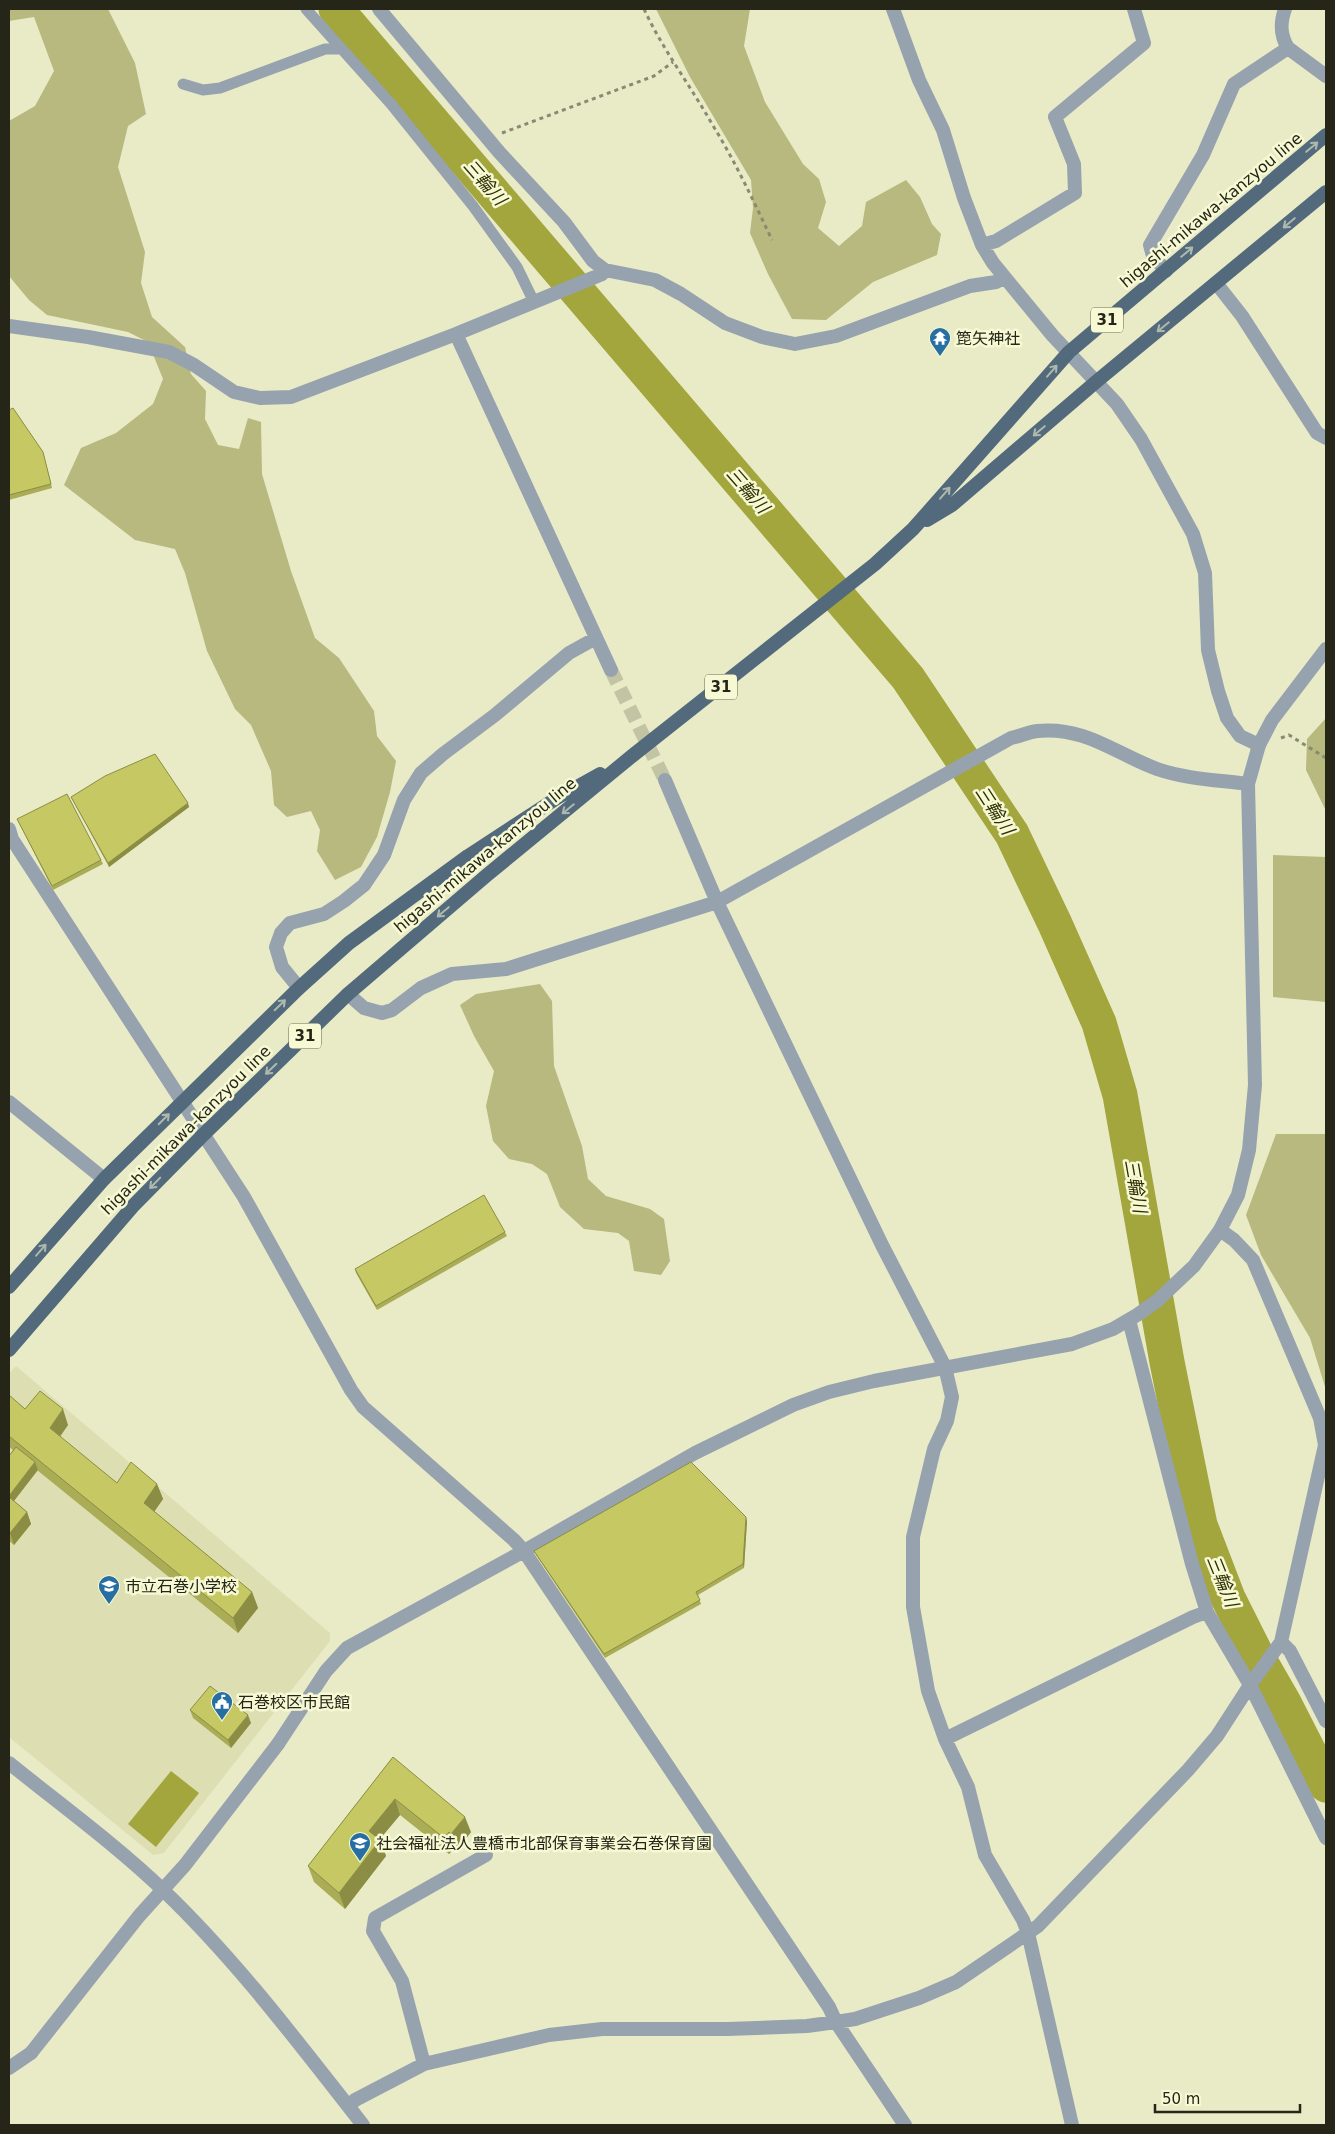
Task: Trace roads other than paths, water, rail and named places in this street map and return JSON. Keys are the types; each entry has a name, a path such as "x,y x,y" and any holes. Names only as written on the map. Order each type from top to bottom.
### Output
{"main road":[{"name":"higashi-mikawa-kanzyou line","path":"9,1350 134,1205 202,1135 348,994 487,875 632,756 875,564 913,530 1069,352 1326,135"},
{"name":"higashi-mikawa-kanzyou line","path":"913,530 952,505 1097,381 1326,192"},
{"name":"higashi-mikawa-kanzyou line","path":"9,1287 104,1179 299,988 349,943 468,856 557,798 632,756"}],"street":[{"path":"379,9 499,152 564,222 594,261 600,274"},
{"path":"893,9 919,80 943,130 964,198 982,245 1004,278 1052,336 1117,404 1141,438 1193,534 1205,572 1208,650 1218,691 1227,718 1240,736 1259,745"},
{"path":"982,245 996,241 1076,192 1074,164 1055,116 1144,43 1134,9"},
{"path":"1285,9 1281,20 1282,37 1288,48 1326,76"},
{"path":"1166,271 1153,256 1150,245 1204,155 1234,84 1288,48"},
{"path":"9,326 88,337 169,352 194,365 234,392 260,398 291,397 456,334 600,274 655,280 681,294 725,323 762,337 795,344 836,336 970,286 996,282 1004,278"},
{"path":"1216,283 1242,316 1317,433 1326,438"},
{"path":"456,334 611,670"},
{"path":"299,988 282,967 276,947 281,933 290,923 324,914 364,885 384,855 404,800 421,773 570,653 596,638"},
{"path":"9,2068 31,2053 184,1865 278,1744 326,1671 347,1648 524,1551 696,1453 793,1405 838,1390 945,1366 1072,1344 1114,1329 1133,1317 1157,1301 1194,1266 1220,1230 1238,1195 1249,1150 1255,1085 1248,784 1259,745 1272,720 1326,649"},
{"path":"348,994 364,1008 382,1013 392,1010 421,988 452,974 506,970 717,902 1011,738 1038,731 1073,733 1094,738 1156,768 1181,776 1248,784"},
{"path":"664,780 717,902 882,1245 945,1366 952,1397 947,1421 934,1449 913,1537 914,1616 928,1691 945,1739 968,1787 986,1855 1023,1920 1028,1933 1072,2125"},
{"path":"9,829 12,839 202,1135 244,1197 351,1390 364,1407 524,1551 824,1999 836,2022 905,2125"},
{"path":"9,1102 104,1179"},
{"path":"349,2106 355,2100 424,2064 549,2035 602,2029 728,2029 808,2026 855,2019 919,1998 956,1982 1038,1926 1188,1770 1217,1736 1251,1683 1279,1646 1325,1445 1320,1418 1253,1260 1234,1240 1220,1230"},
{"path":"1133,1317 1192,1564 1207,1612 1251,1683 1326,1838"},
{"path":"945,1739 1193,1617 1207,1612"},
{"path":"1279,1646 1290,1651 1326,1721"},
{"path":"9,1763 162,1890 240,1970 364,2125"},
{"path":"424,2064 402,1981 373,1931 375,1918 486,1855"}],"lane":[{"path":"306,9 391,104 473,206 541,299"},
{"path":"182,84 203,90 220,88 325,49 341,49"}],"waterway":[{"name":"三輪川","path":"336,9 908,678 1012,834 1099,1023 1120,1095 1167,1362 1200,1525 1228,1598 1326,1785"}],"tunnel":[{"path":"611,670 665,780"}],"place":[{"name":"箆矢神社","path":"940,357"},
{"name":"市立石巻小学校","path":"109,1605"},
{"name":"石巻校区市民館","path":"222,1721"},
{"name":"社会福祉法人豊橋市北部保育事業会石巻保育園","path":"360,1862"}]}
